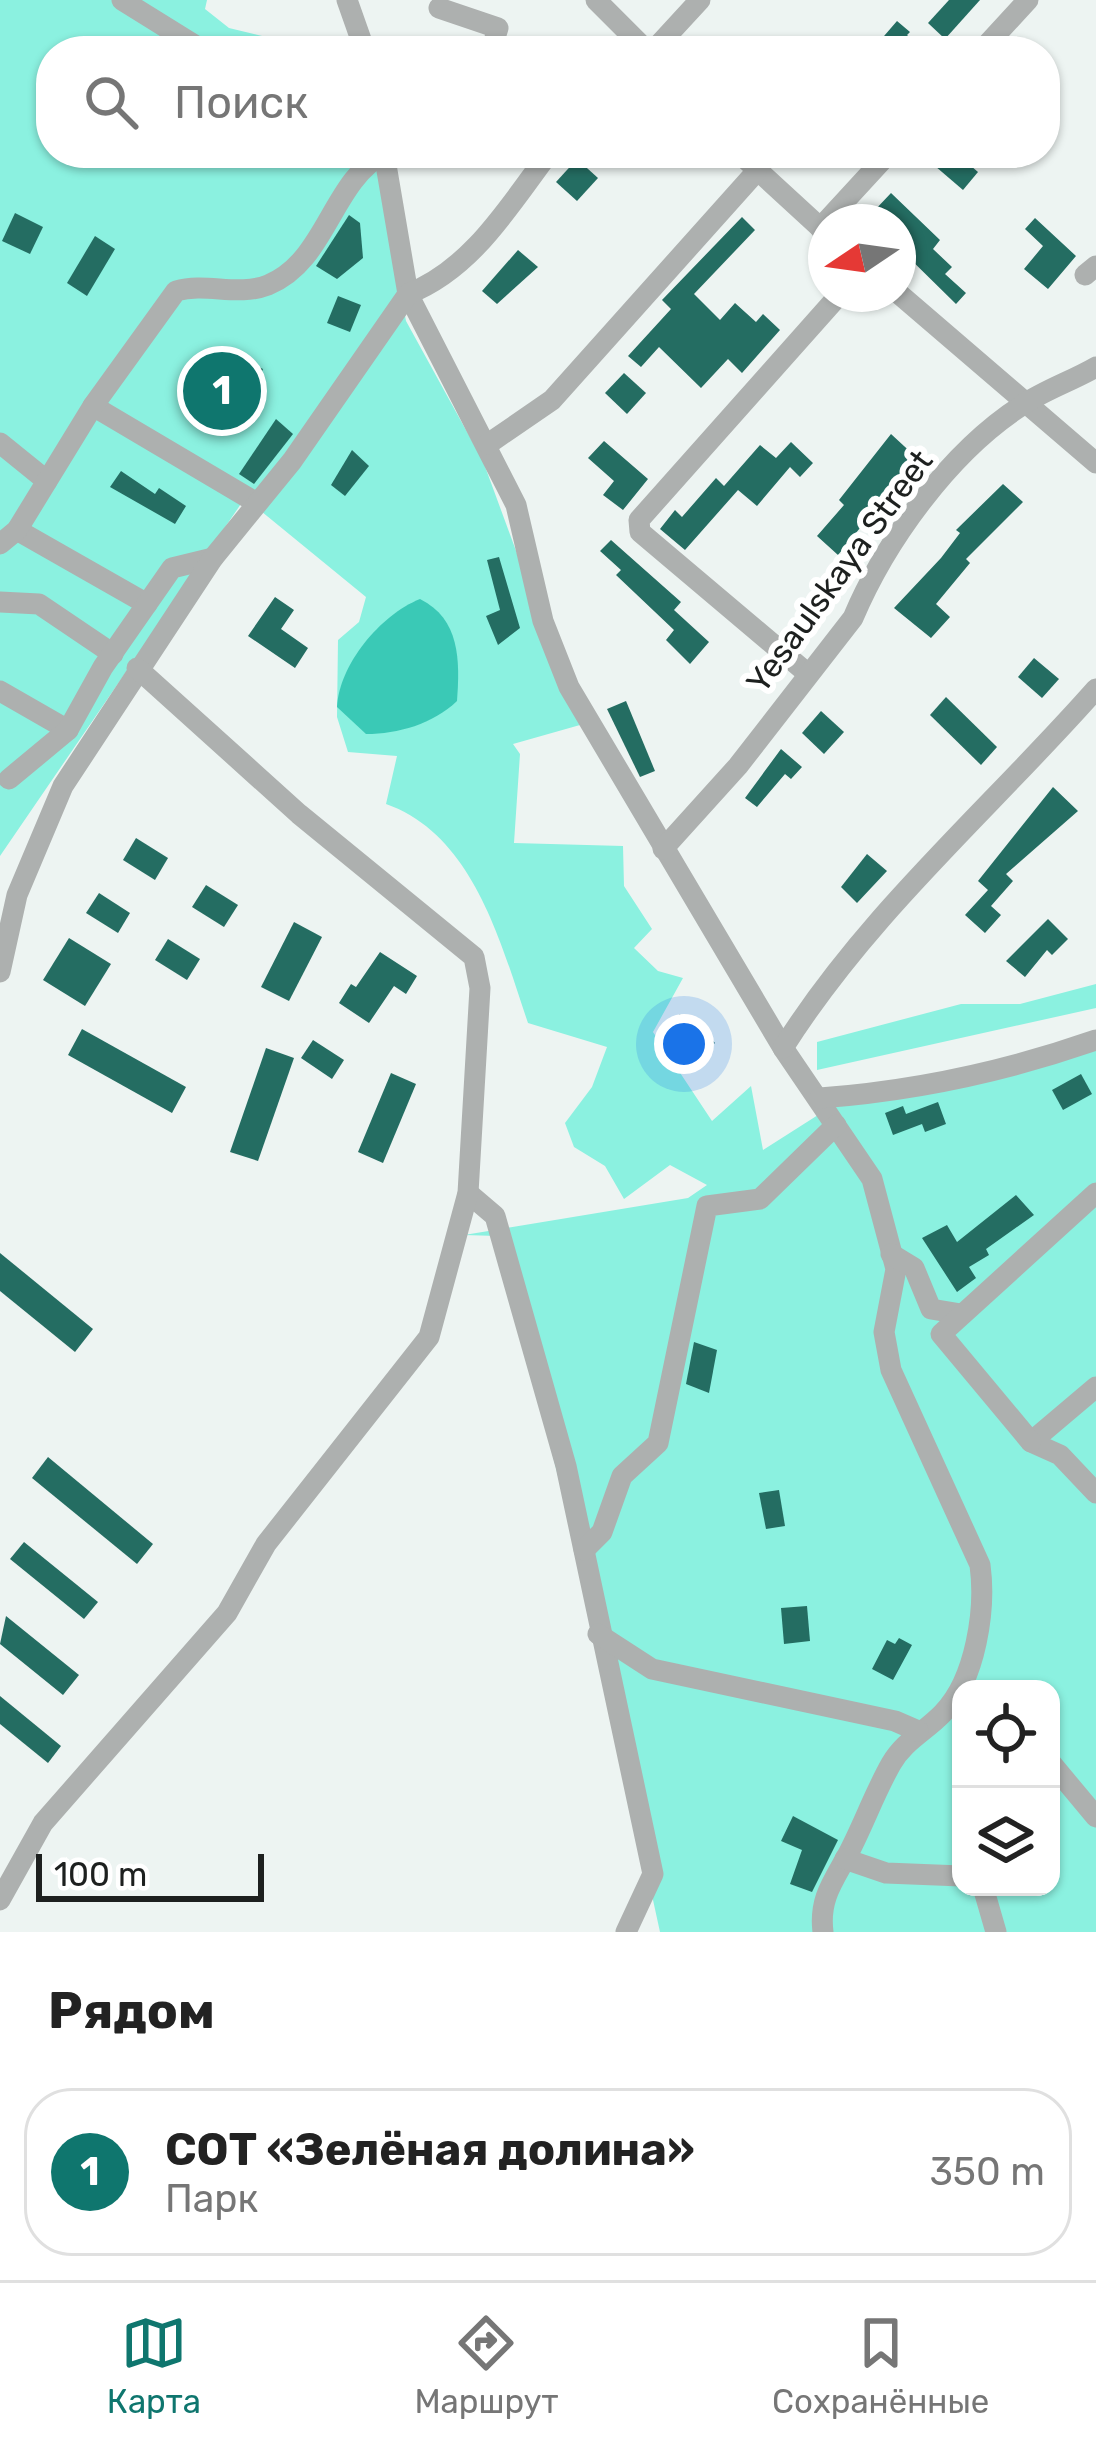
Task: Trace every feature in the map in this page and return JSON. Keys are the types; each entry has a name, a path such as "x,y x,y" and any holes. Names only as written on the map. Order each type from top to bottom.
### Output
{"street":[{"path":"122,0 179,36"},
{"path":"347,0 360,36"},
{"path":"596,0 634,36"},
{"path":"620,22 633,0"},
{"path":"665,36 700,0"},
{"path":"996,36 1028,0"},
{"path":"439,8 498,28 496,36"},
{"path":"147,604 8,537 93,406 176,291 198,285 240,292 272,284 306,257 362,168"},
{"path":"387,168 408,294 516,505 543,621 569,687 784,1048 872,1179 896,1269 884,1331 891,1370 980,1565 984,1595 967,1668 943,1713 918,1731 892,1762 828,1883 823,1932"},
{"path":"0,972 16,895 63,786 137,668 408,294 435,284 471,254 537,168"},
{"path":"752,168 808,217"},
{"path":"845,204 876,168"},
{"path":"488,444 552,400 756,172"},
{"path":"916,309 1096,463"},
{"path":"807,674 640,532 639,520 824,312"},
{"name":"Yesaulskaya Street","path":"664,849 738,766 853,618 865,590 936,486 982,434 1024,404 1096,367"},
{"path":"93,406 257,503"},
{"path":"0,443 47,481"},
{"path":"9,779 68,730 172,568 213,558"},
{"path":"0,602 39,604 113,654"},
{"path":"0,1900 43,1822 227,1613 266,1544 429,1337 468,1193 479,988 474,957 315,828 137,668"},
{"path":"784,1048 817,994 870,932 1096,689"},
{"path":"0,691 68,730"},
{"path":"820,1098 880,1094 1007,1068 1096,1040"},
{"path":"584,1550 602,1532 622,1476 658,1443 707,1206 760,1198 836,1125"},
{"path":"468,1193 494,1216 566,1466 584,1550 653,1874 626,1932"},
{"path":"1096,1193 940,1334 1031,1442 1060,1455 1096,1493"},
{"path":"891,1254 914,1268 931,1309 962,1314"},
{"path":"1031,1442 1096,1387"},
{"path":"599,1635 652,1669 895,1721 918,1731"},
{"path":"967,1668 978,1680"},
{"path":"1060,1774 1096,1817"},
{"path":"845,1858 886,1873 952,1876"},
{"path":"986,1896 996,1932"}],"shaded area":[{"path":"0,0 207,0 205,9 229,28 262,36 36,36 36,168 377,168 406,321 483,461 580,725 513,744 520,754 514,843 623,846 624,886 652,929 634,948 658,971 683,978 653,1032 712,1121 751,1086 763,1150 851,1094 1096,1045 1096,1932 660,1932 576,1547 497,1236 464,1235 688,1198 707,1185 670,1165 624,1199 605,1166 574,1147 565,1123 592,1087 607,1047 528,1023 494,927 462,866 442,840 416,819 386,804 397,756 348,752 337,717 338,640 359,622 366,597 245,498 0,856"},
{"path":"420,599 443,618 455,642 457,701 415,726 366,734 337,707 345,675 377,629"},
{"path":"1096,984 1096,1008 817,1070 817,1042 961,1004 1020,1004"}],"building":[{"path":"949,0 980,0 948,36 928,23"},
{"path":"897,21 910,32 908,36 884,36"},
{"path":"569,168 587,168 598,178 577,201 556,182"},
{"path":"937,168 973,168 978,172 963,190"},
{"path":"891,193 902,204 881,204"},
{"path":"15,213 43,227 30,254 2,241"},
{"path":"349,215 360,223 363,258 337,279 316,266"},
{"path":"742,217 755,230 694,294 720,320 735,303 756,322 763,314 780,330 742,373 728,359 701,388 659,347 641,367 628,356 671,309 662,300"},
{"path":"916,217 940,240 933,249 952,267 945,274 966,293 956,304 916,265"},
{"path":"1035,218 1076,256 1048,289 1024,269 1043,246 1025,229"},
{"path":"95,236 115,249 87,296 67,283"},
{"path":"518,250 538,267 497,304 482,291"},
{"path":"338,296 361,305 350,332 327,323"},
{"path":"236,357 263,369 252,395 225,382"},
{"path":"624,373 646,393 627,414 605,393"},
{"path":"276,419 293,434 254,484 239,474"},
{"path":"891,434 917,458 838,555 817,536 844,505 839,500"},
{"path":"604,441 648,479 623,510 603,495 614,481 588,458"},
{"path":"791,442 813,463 800,477 790,467 757,506 738,490 685,550 660,529 675,510 682,517 716,478 724,486 760,445 776,458"},
{"path":"352,450 369,466 345,496 331,485"},
{"path":"121,471 155,494 159,488 186,506 175,524 110,487"},
{"path":"1003,484 1023,502 966,559 970,563 936,604 950,617 931,638 894,608 941,558 960,533 956,530"},
{"path":"611,540 681,602 674,610 709,642 690,664 666,640 674,630 616,575 621,570 600,551"},
{"path":"499,557 520,628 498,645 486,616 500,610 487,560"},
{"path":"275,597 294,610 281,629 308,648 295,668 248,636"},
{"path":"1034,658 1059,679 1042,698 1018,677"},
{"path":"946,697 997,747 981,765 930,715"},
{"path":"626,701 655,771 640,777 607,709"},
{"path":"821,711 844,732 824,754 802,733"},
{"path":"781,749 802,767 791,779 785,774 757,807 745,798"},
{"path":"1053,787 1078,811 1006,874 1013,881 991,906 1001,915 985,933 965,915 988,890 978,881"},
{"path":"136,838 168,858 155,880 123,860"},
{"path":"867,854 887,871 857,903 841,887"},
{"path":"206,885 238,905 224,927 192,907"},
{"path":"99,893 130,913 118,933 86,913"},
{"path":"1048,919 1068,939 1052,955 1047,950 1025,977 1006,961"},
{"path":"294,922 322,937 289,1001 261,987"},
{"path":"69,938 111,964 85,1006 43,980"},
{"path":"168,939 200,959 187,980 155,960"},
{"path":"380,952 417,976 406,994 394,986 369,1023 339,1003"},
{"path":"680,1014 699,1037 705,1032 715,1043 696,1059 677,1037 672,1041 661,1029"},
{"path":"82,1029 186,1087 172,1113 68,1055"},
{"path":"313,1040 344,1060 332,1079 301,1058"},
{"path":"266,1048 294,1058 258,1161 230,1152"},
{"path":"391,1073 416,1084 383,1163 358,1152"},
{"path":"1081,1074 1092,1094 1063,1110 1052,1090"},
{"path":"938,1102 946,1124 925,1132 922,1124 893,1135 885,1113 903,1106 906,1114"},
{"path":"1016,1195 1034,1215 986,1249 989,1255 969,1267 976,1278 957,1292 922,1238 947,1225 957,1242"},
{"path":"0,1253 93,1329 75,1352 0,1291"},
{"path":"694,1342 717,1350 709,1393 686,1384"},
{"path":"48,1457 153,1544 137,1564 32,1478"},
{"path":"779,1490 785,1526 766,1529 759,1493"},
{"path":"24,1542 98,1602 84,1619 10,1559"},
{"path":"807,1606 810,1641 784,1644 781,1608"},
{"path":"6,1616 79,1675 63,1695 0,1644"},
{"path":"899,1638 912,1645 893,1680 872,1669 887,1640 895,1644"},
{"path":"0,1696 61,1746 48,1763 0,1724"},
{"path":"793,1816 838,1840 812,1892 790,1884 802,1850 781,1841"}],"place":[{"name":"СОТ «Зелёная долина»","path":"222,391"}]}
